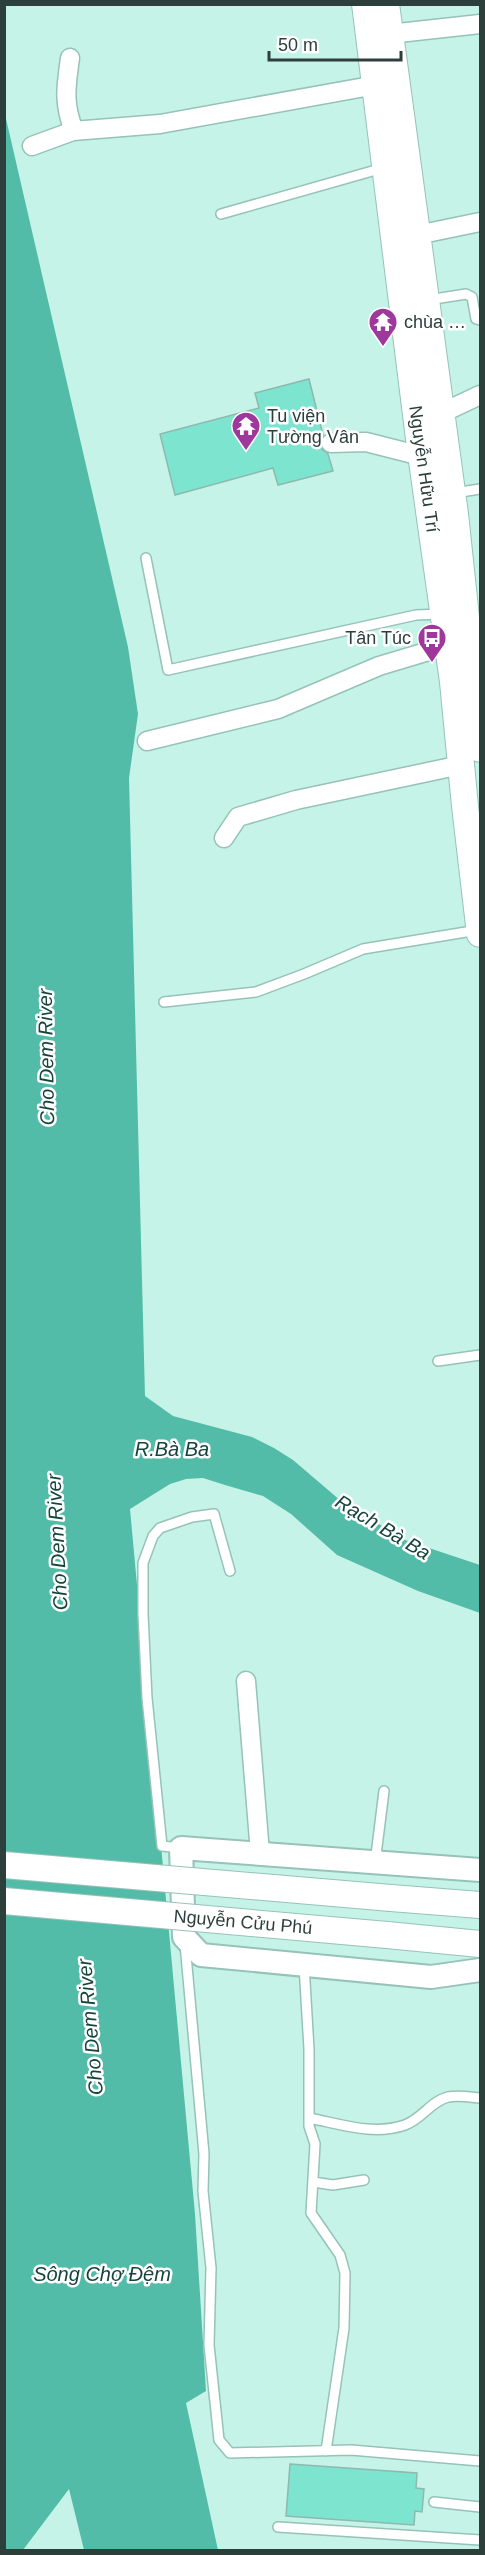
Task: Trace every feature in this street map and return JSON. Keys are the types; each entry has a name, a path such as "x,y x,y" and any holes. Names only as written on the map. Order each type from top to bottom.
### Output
{"main road":[{"name":"Nguyễn Hữu Trí","path":"365,4 386,83 420,451 456,614"},
{"name":"Nguyễn Hữu Trí","path":"386,4 389,34 386,83"},
{"name":"Nguyễn Hữu Trí","path":"395,164 417,235 452,494 459,642 469,672 470,701 480,749"},
{"path":"420,451 445,442"},
{"name":"Nguyễn Hữu Trí","path":"470,701 461,765 480,932"},
{"name":"Nguyễn Cửu Phú","path":"4,1865 480,1905"},
{"name":"Nguyễn Cửu Phú","path":"4,1900 480,1944"}],"street":[{"path":"389,34 480,24"},
{"path":"70,58 66,112 74,131"},
{"path":"32,146 74,131 160,124 386,83"},
{"path":"417,235 480,222"},
{"path":"442,413 480,395"},
{"path":"331,443 366,442 420,451"},
{"path":"147,741 278,709 379,666 459,642"},
{"path":"224,838 238,818 296,800 461,765"},
{"path":"246,1681 260,1853"},
{"path":"480,1870 182,1848 184,1937 201,1955 431,1977 480,1970"}],"lane":[{"path":"221,214 395,164"},
{"path":"426,300 466,294 472,297 476,319 480,320"},
{"path":"452,494 480,489"},
{"path":"146,558 168,670 416,615 456,614"},
{"path":"164,1002 256,992 304,975 363,949 480,932"},
{"path":"438,1361 480,1355"},
{"path":"182,1848 162,1846 147,1698 142,1614 143,1563 153,1536 160,1528 192,1517 214,1514 230,1571"},
{"path":"375,1863 384,1791"},
{"path":"184,1937 204,2154 203,2191 211,2268 209,2345 219,2440 230,2453 351,2450 480,2461"},
{"path":"304,1965 309,2049 309,2126 315,2144 311,2212 340,2255 345,2273 344,2328 326,2451"},
{"path":"309,2118 363,2130 388,2129 413,2122 448,2097 480,2098"},
{"path":"313,2182 333,2185 364,2180"},
{"path":"434,2502 480,2507"},
{"path":"278,2527 480,2540"}],"water":[{"name":"Sông Chợ Đệm","path":"4,110 128,647 138,714 129,778 145,1396 173,1416 252,1437 274,1448 293,1460 341,1501 405,1540 480,1565 480,1613 418,1591 337,1555 291,1514 263,1496 203,1478 186,1479 170,1484 130,1509 195,2214 206,2391 186,2403 218,2550 84,2550 69,2489 23,2550 5,2550"}],"building":[{"name":"Tu viện Tường Vân","path":"309,379 323,435 320,444 328,454 333,471 278,485 273,468 175,495 160,434 259,408 255,393"},
{"path":"290,2464 417,2473 416,2488 424,2489 422,2512 415,2511 414,2525 286,2516"}],"place":[{"name":"chùa …","path":"383,348"},
{"name":"Tu viện Tường Vân","path":"246,452"},
{"name":"Tân Túc","path":"432,664"}],"water label":[{"name":"Cho Dem River","path":"46,1057"},
{"name":"R.Bà Ba","path":"172,1449"},
{"name":"Rạch Bà Ba","path":"383,1527"},
{"name":"Cho Dem River","path":"57,1542"},
{"name":"Cho Dem River","path":"90,2027"}]}
